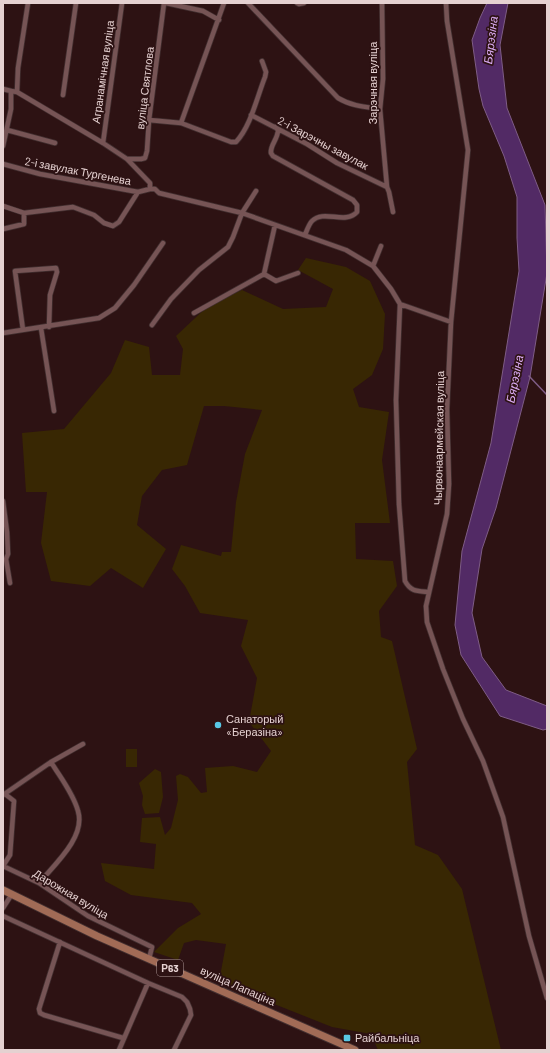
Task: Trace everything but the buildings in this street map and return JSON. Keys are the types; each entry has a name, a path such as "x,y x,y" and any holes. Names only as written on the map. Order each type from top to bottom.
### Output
{"main road":[{"name":"вуліца Лапаціна","path":"3,890 97,936 355,1050"}],"street":[{"path":"17,92 18,68 28,3"},
{"path":"63,95 76,3"},
{"name":"Агранамічная вуліца","path":"103,143 122,3"},
{"path":"165,3 203,11 218,20"},
{"name":"вуліца Святлова","path":"127,159 145,158 147,151 165,3"},
{"path":"180,123 224,3"},
{"path":"248,3 338,98 344,102 358,106 380,109"},
{"path":"297,3 304,3"},
{"name":"Зарэчная вуліца","path":"382,3 383,79 380,109 387,187 393,212"},
{"name":"Чырвонаармейская вуліца","path":"446,3 447,21 468,150 451,322 447,409 447,514 426,606 426,622 460,712 483,761 503,817 529,936 547,998"},
{"path":"150,120 180,123 232,142 236,142 240,138 251,115 265,77 266,72 262,61"},
{"path":"3,89 17,92 127,159 150,183 150,189 155,189 159,193 242,213 346,250 372,266 391,289 400,304 396,400 399,504 405,581 408,587 413,590 429,592"},
{"path":"3,146 11,109 11,91"},
{"name":"2-і Зарэчны завулак","path":"251,115 307,144 337,163 387,187"},
{"path":"275,127 278,130 278,135 271,148 270,154 272,156 354,200 357,205 357,212 354,216 346,218 331,216 317,217 310,224 304,235"},
{"path":"7,130 55,143"},
{"name":"2-і завулак Тургенева","path":"3,164 40,174 138,192 150,189"},
{"path":"152,325 177,293 199,270 228,247 242,213 256,191"},
{"path":"3,206 24,213 73,207 94,215 113,226 123,217 138,192"},
{"path":"3,229 24,224 24,213"},
{"path":"194,313 264,274 275,225"},
{"path":"3,333 99,318 115,308 134,285 163,242"},
{"path":"372,266 381,246"},
{"path":"23,330 15,271 56,268 57,272 50,295 49,327"},
{"path":"264,274 276,281 298,273"},
{"path":"400,304 451,322"},
{"path":"41,328 54,411"},
{"path":"3,501 8,554 6,559 10,582"},
{"path":"3,866 10,855 14,801 4,794 51,762 83,744"},
{"path":"39,884 70,847 76,836 80,822 74,800 51,762"},
{"name":"Дарожная вуліца","path":"3,866 39,884 88,916 152,947 149,959"},
{"path":"3,908 12,894"},
{"path":"3,916 148,983 182,997 187,1002 191,1015 174,1050"},
{"path":"60,942 39,1008 40,1012 44,1015 123,1038"},
{"path":"119,1050 148,983"}],"shaded area":[{"path":"306,258 346,267 370,281 385,314 383,349 372,375 353,389 359,407 389,412 382,460 390,523 355,523 356,559 393,561 397,586 379,611 381,637 392,641 417,749 407,762 415,845 438,855 462,889 501,1050 378,1050 371,1034 332,1027 219,982 226,944 196,940 184,943 178,960 154,952 178,928 201,914 192,903 131,895 105,881 101,863 154,869 156,844 140,842 142,818 160,817 165,835 171,828 178,800 176,776 180,774 188,777 201,793 207,792 205,768 233,766 257,772 271,751 249,722 257,678 241,646 248,620 200,613 185,586 172,569 181,545 221,556 222,552 231,552 236,502 245,454 262,410 224,406 204,406 187,465 162,470 142,496 137,525 166,549 143,588 111,568 90,586 51,581 41,543 47,492 26,492 22,433 64,429 111,373 125,340 149,347 152,375 180,375 183,349 176,336 209,305 242,290 283,309 326,307 333,289 298,270"},
{"path":"126,749 137,749 137,767 126,767"},
{"path":"155,769 161,772 163,797 159,813 145,814 142,805 143,796 139,783"}],"water":[{"name":"Бярэзіна","path":"487,3 508,3 500,45 507,108 545,205 547,273 530,377 496,508 482,549 472,613 482,657 506,690 547,706 547,729 543,730 500,716 461,655 455,625 462,551 491,443 519,271 517,197 504,156 483,106 472,40"}],"waterway":[{"name":"Бярэзіна","path":"529,376 547,395"}],"place":[{"name":"Санаторый «Беразіна»","path":"218,725"},
{"name":"Райбальніца","path":"347,1038"}]}
